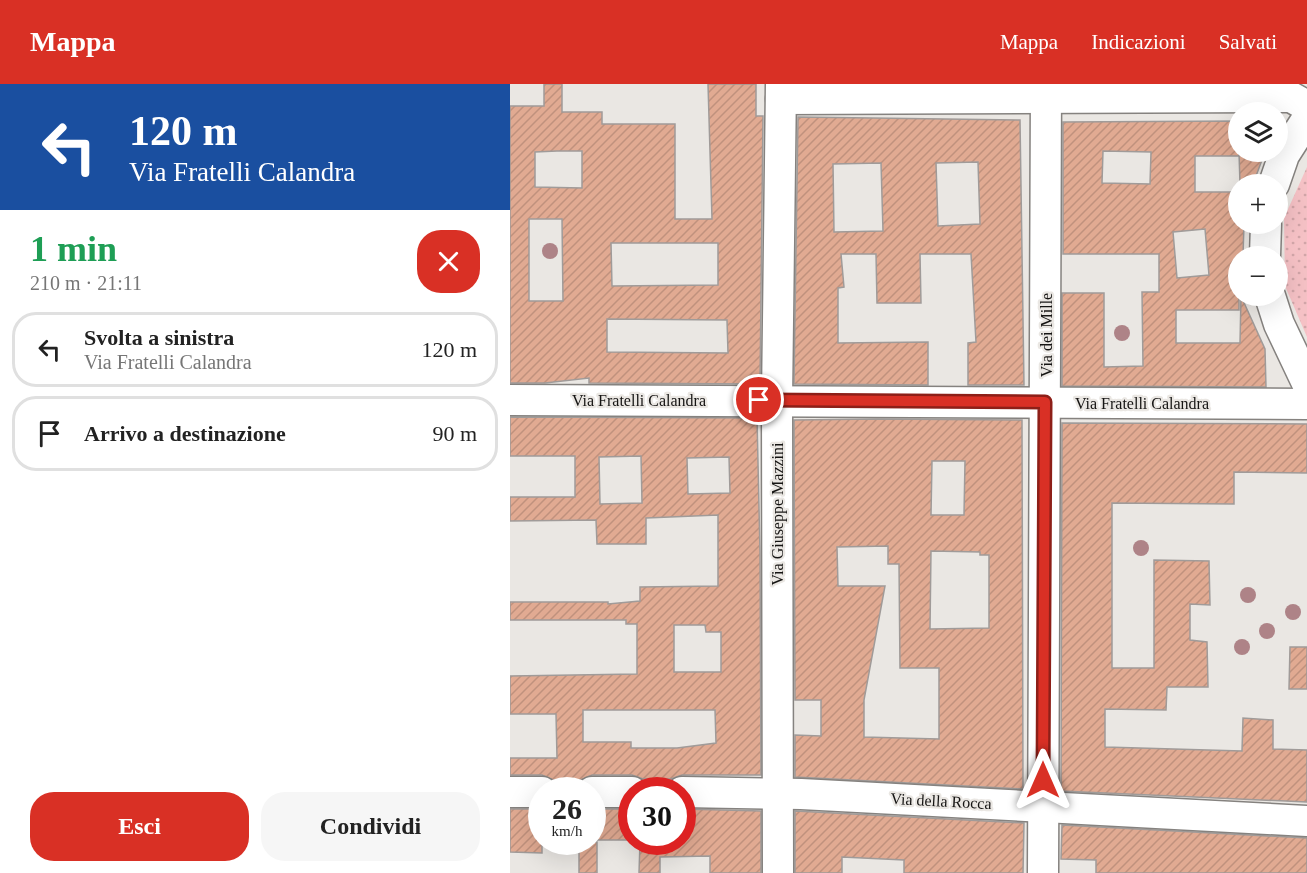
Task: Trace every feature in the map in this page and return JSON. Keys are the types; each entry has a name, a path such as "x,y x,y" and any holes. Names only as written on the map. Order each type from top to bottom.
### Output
{"street":[{"path":"781,91 1046,91 1291,97 1307,106"},
{"name":"Via Giuseppe Mazzini","path":"777,873 777,400 781,91"},
{"name":"Via dei Mille","path":"1042,873 1046,91"},
{"path":"1277,174 1284,155 1307,119"},
{"path":"1273,306 1279,324 1307,383"},
{"name":"Via Fratelli Calandra","path":"510,400 1307,404"},
{"path":"510,792 528,792"},
{"name":"Via della Rocca","path":"696,792 776,793 1307,821"}],"shaded area":[{"path":"1307,167 1307,337 1288,293 1288,246 1284,246 1284,234 1288,234 1288,209"}],"building":[{"path":"544,84 562,84 562,112 602,112 602,124 675,124 675,219 712,219 708,84 756,84 756,116 763,116 760,384 589,383 589,378 545,383 510,383 510,106 544,106","holes":["582,151 582,188 535,187 535,152","529,219 562,219 563,301 529,301","611,243 718,243 718,285 612,286","607,319 727,320 728,353 607,352"]},
{"path":"798,117 1020,120 1024,385 968,385 968,343 976,342 971,254 920,254 921,303 877,303 876,254 841,254 844,287 838,288 838,343 928,342 928,385 794,384","holes":["978,162 980,224 938,226 936,163","881,163 883,231 834,232 833,164"]},
{"path":"1228,121 1228,156 1195,156 1195,192 1228,192 1228,234 1244,234 1243,246 1228,246 1228,306 1239,306 1239,310 1176,310 1176,343 1240,343 1241,306 1246,306 1265,349 1266,387 1062,386 1062,293 1104,293 1104,367 1143,366 1142,292 1159,292 1159,254 1063,254 1063,122","holes":["1103,151 1151,152 1150,184 1102,183","1205,229 1209,275 1177,278 1173,232"]},
{"path":"1239,162 1261,162 1257,174 1240,174"},
{"path":"510,417 757,418 761,775 546,777 510,775 510,758 557,758 556,714 510,714 510,676 637,674 637,624 626,624 626,620 510,620 510,602 608,602 608,604 640,601 640,587 718,586 718,515 646,518 646,544 597,544 596,520 510,521 510,497 575,497 575,456 510,456","holes":["641,456 642,503 600,504 599,457","729,457 730,493 688,494 687,458","674,625 705,625 706,632 721,632 721,672 674,672","583,710 715,710 716,743 677,748 631,748 631,742 583,742"]},
{"path":"794,420 1022,420 1023,789 795,777 795,735 821,736 821,700 795,700","holes":["932,461 965,461 964,515 931,515","888,546 888,564 899,564 900,668 939,668 939,739 864,737 864,700 885,586 838,586 837,547","931,551 980,552 980,555 989,555 989,628 930,629"]},
{"path":"1062,423 1307,424 1307,473 1234,472 1234,504 1112,503 1112,668 1154,668 1154,560 1209,561 1210,605 1190,604 1190,640 1207,642 1208,687 1167,687 1166,710 1105,709 1105,747 1242,751 1243,718 1273,720 1273,749 1307,750 1307,802 1061,791"},
{"path":"1290,647 1307,647 1307,689 1289,689"},
{"path":"510,809 528,809 528,853 510,852"},
{"path":"606,809 618,809 618,840 606,840"},
{"path":"696,809 761,811 761,873 710,873 710,856 660,857 660,873 639,873 640,855 696,855"},
{"path":"795,811 1024,823 1023,873 904,873 904,860 842,857 842,873 795,873"},
{"path":"1062,825 1307,838 1307,873 1096,873 1096,860 1061,859"},
{"path":"579,855 597,855 597,873 579,873"}],"route":[{"path":"759,400 1045,402 1043,780"}]}
